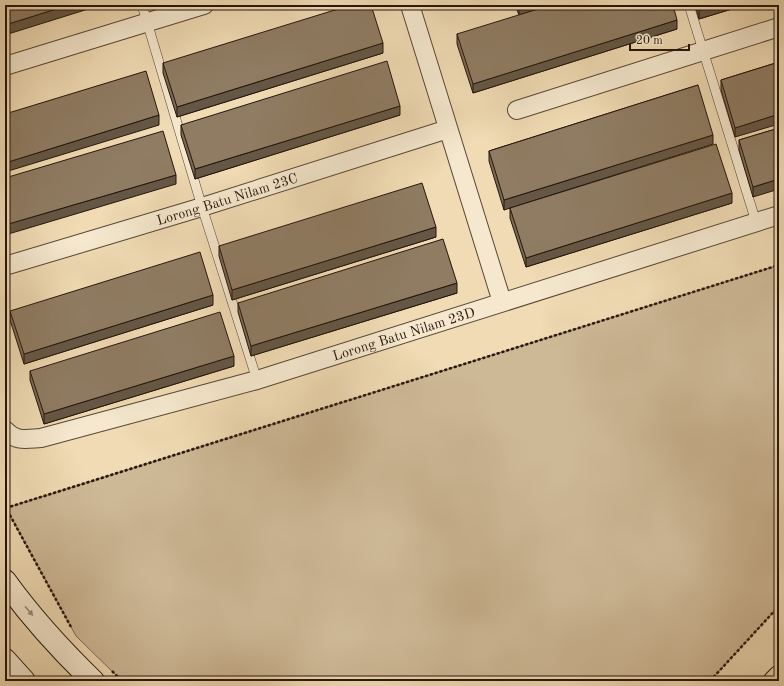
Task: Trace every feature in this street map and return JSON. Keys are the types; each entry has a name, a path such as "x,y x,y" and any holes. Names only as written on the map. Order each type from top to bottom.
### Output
{"main road":[{"path":"5,581 66,654 102,675"},
{"path":"5,660 24,681"},
{"path":"775,681 779,677"}],"street":[{"path":"5,66 204,5"},
{"path":"410,5 502,302"},
{"path":"518,110 779,27"},
{"name":"Lorong Batu Nilam 23C","path":"5,266 202,207 448,129"},
{"name":"Lorong Batu Nilam 23D","path":"5,430 12,437 24,439 41,438 257,380 779,215"}],"lane":[{"path":"142,5 202,207 257,380"},
{"path":"689,5 756,222"}],"path":[{"path":"72,629 6,508 779,266"},
{"path":"710,681 779,606"},
{"path":"102,675 122,681"}],"shaded area":[{"path":"779,265 779,606 710,681 122,681 76,636 6,508"}],"building":[{"path":"5,5 69,5 5,25"},
{"path":"351,5 371,5 383,43 177,107 163,63"},
{"path":"551,5 673,5 677,20 473,84 457,34"},
{"path":"698,5 714,5 699,9"},
{"path":"387,61 400,106 195,169 181,125"},
{"path":"779,62 779,114 735,128 721,80"},
{"path":"146,71 159,115 5,163 5,114"},
{"path":"698,85 713,135 504,200 489,151"},
{"path":"779,128 779,179 753,187 739,140"},
{"path":"163,131 176,175 5,225 5,178"},
{"path":"716,144 732,193 526,258 510,208"},
{"path":"422,183 436,227 232,290 219,246"},
{"path":"443,239 457,283 251,346 238,303"},
{"path":"200,252 213,295 24,354 10,311"},
{"path":"220,312 234,356 44,414 30,371"}]}
